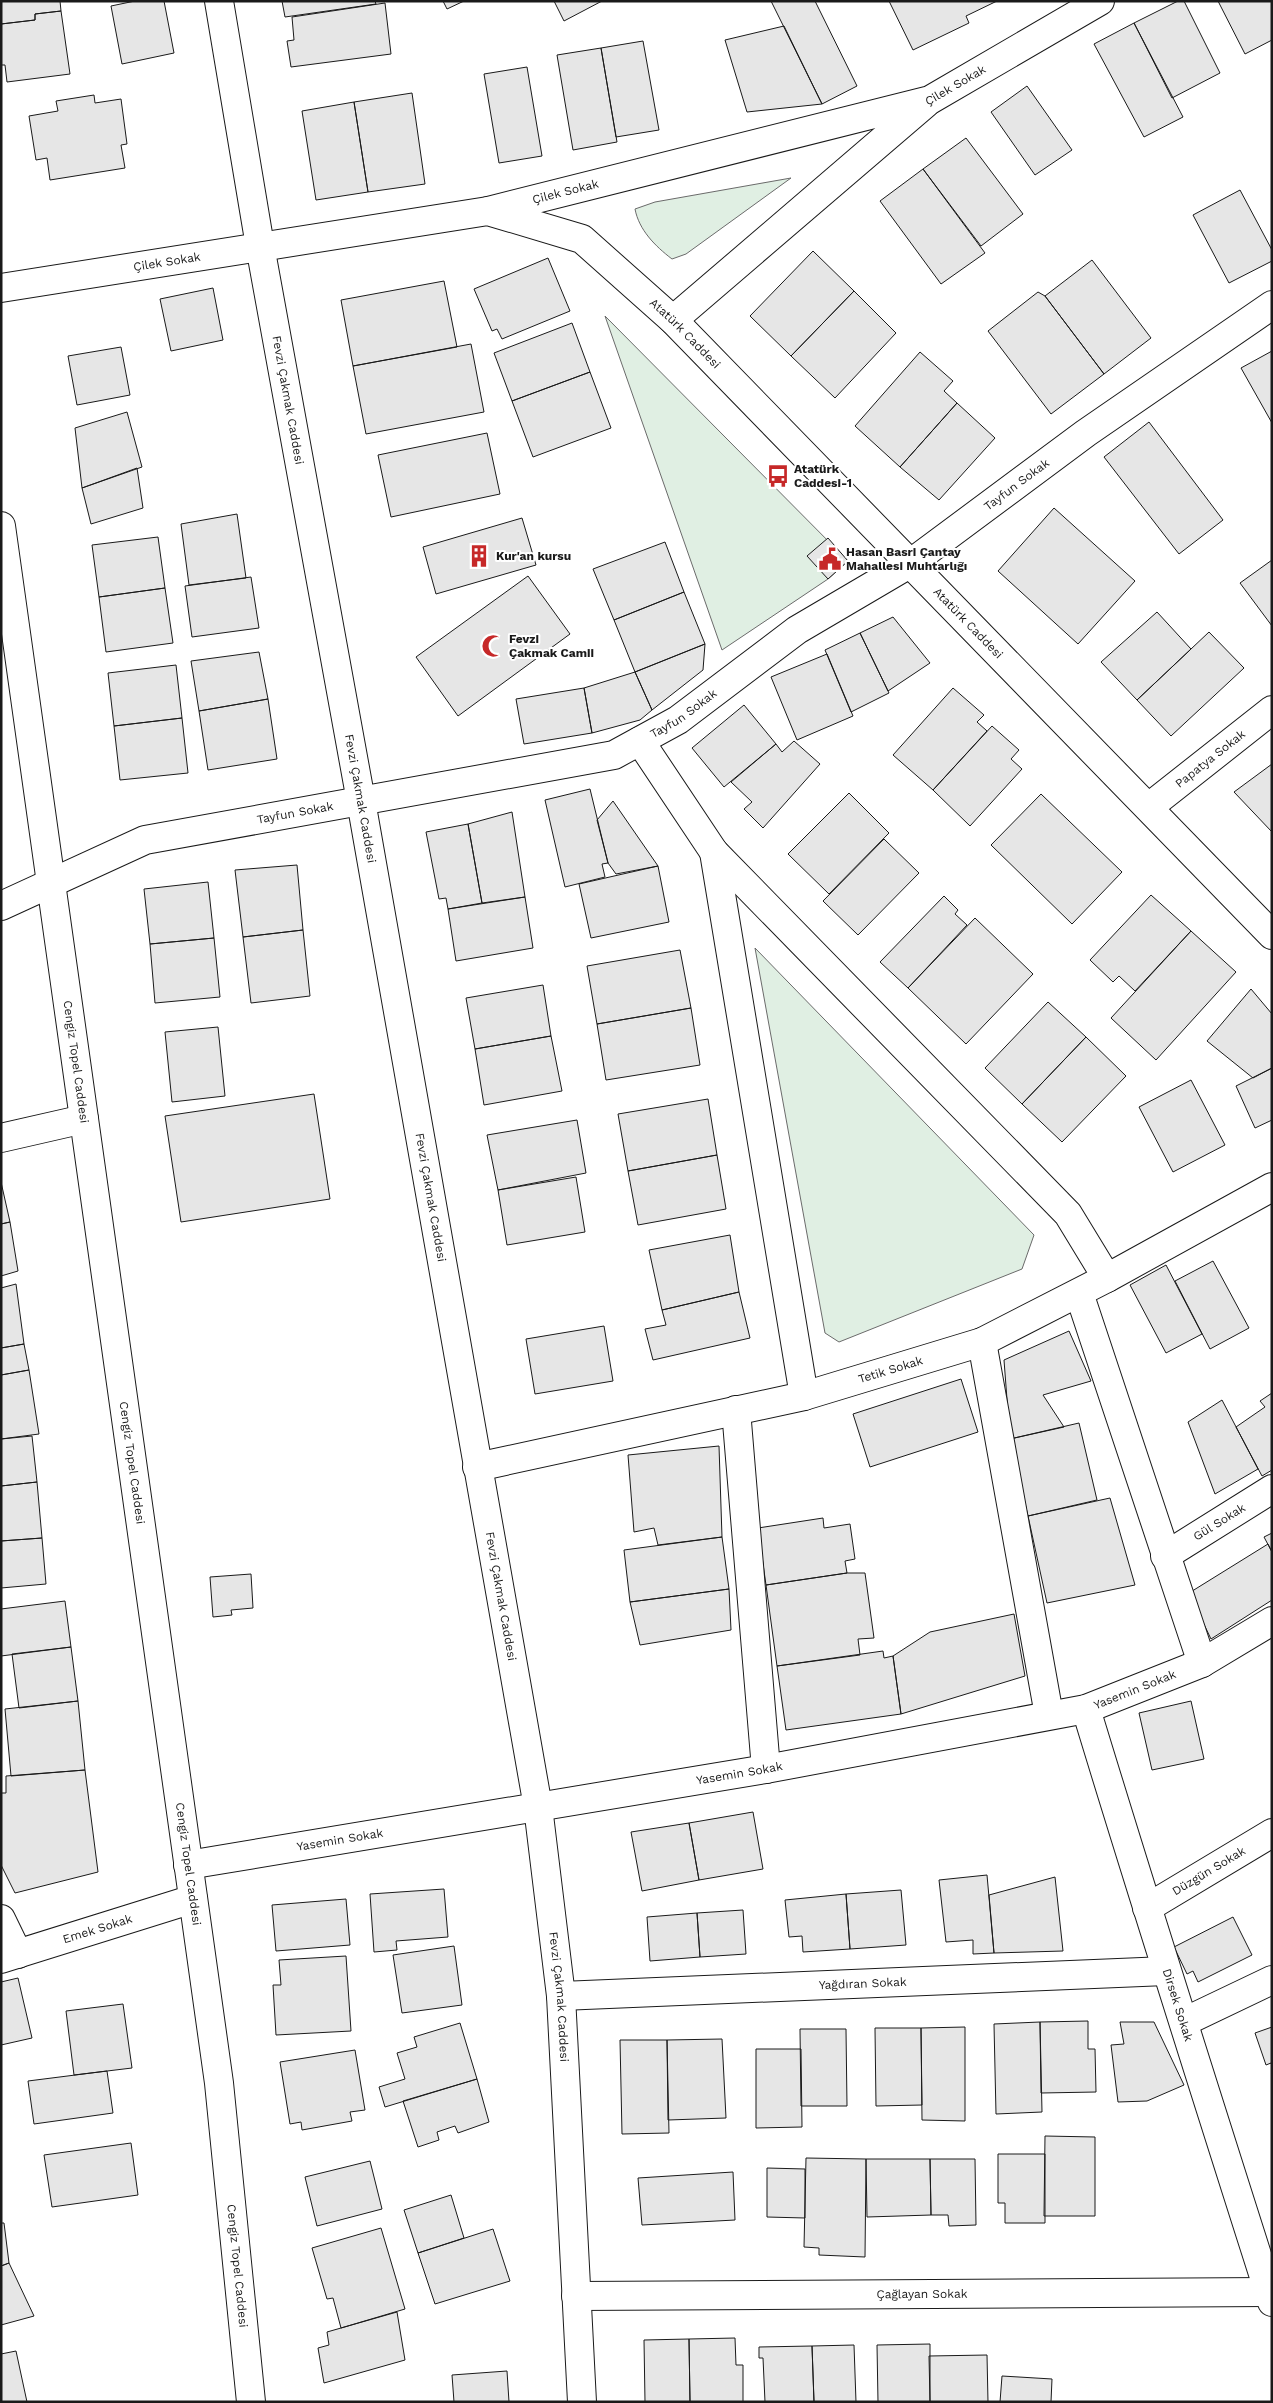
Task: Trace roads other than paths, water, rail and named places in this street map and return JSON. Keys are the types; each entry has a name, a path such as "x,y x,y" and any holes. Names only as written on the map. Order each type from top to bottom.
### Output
{"street":[{"name":"Fevzi Çakmak Caddesi","path":"219,1 260,246 361,801 538,1807 561,1996 582,2402"},
{"name":"Çilek Sokak","path":"1,288 488,210 930,100 1091,3"},
{"path":"673,320 930,100"},
{"name":"Atatürk Caddesi","path":"488,210 582,239 673,320 1272,935"},
{"name":"Tayfun Sokak","path":"1,906 144,840 614,754 678,720 797,630 910,563 1086,433 1272,305"},
{"name":"Cengiz Topel Caddesi","path":"1,526 220,2083 251,2402"},
{"name":"Papatya Sokak","path":"1149,807 1272,710"},
{"path":"640,741 714,852 1068,1214 1107,1278"},
{"path":"714,852 804,1396"},
{"path":"1,1138 84,1119"},
{"name":"Tetik Sokak","path":"477,1467 804,1396 982,1342 1107,1278 1272,1187"},
{"path":"1078,1293 1202,1663"},
{"path":"982,1342 1049,1714"},
{"path":"736,1410 766,1768"},
{"name":"Gül Sokak","path":"1165,1556 1272,1489"},
{"name":"Yasemin Sokak","path":"188,1865 766,1768 1049,1714 1086,1709 1202,1663 1272,1620"},
{"name":"Dirsek Sokak","path":"1086,1709 1146,1908 1184,2022 1270,2297"},
{"name":"Düzgün Sokak","path":"1146,1908 1272,1833"},
{"name":"Emek Sokak","path":"9,1956 194,1899"},
{"path":"1,1919 9,1956"},
{"name":"Yağdıran Sokak","path":"561,1996 1166,1971"},
{"path":"1184,2022 1272,1980"},
{"name":"Çağlayan Sokak","path":"576,2296 1270,2297"}],"place":[{"name":"Atatürk Caddesi-1","path":"778,476"},
{"name":"Kur'an kursu","path":"479,556"},
{"name":"Hasan Basri Çantay Mahallesi Muhtarlığı","path":"830,559"},
{"name":"Fevzi Çakmak Camii","path":"493,646"}]}
